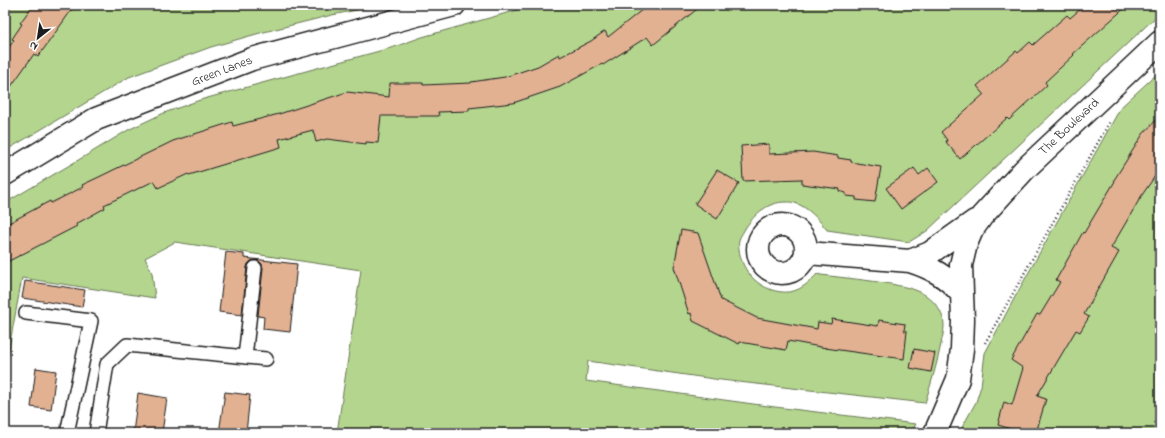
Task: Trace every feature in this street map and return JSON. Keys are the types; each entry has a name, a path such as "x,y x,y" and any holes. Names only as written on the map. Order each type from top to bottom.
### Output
{"street":[{"name":"Green Lanes","path":"5,174 96,120 252,59 454,5"},
{"name":"The Boulevard","path":"935,433 958,378 962,349 963,320 961,265 966,244 972,230 982,216 1024,169 1160,42"},
{"name":"The Boulevard","path":"910,261 930,253 982,216"},
{"name":"The Boulevard","path":"807,253 910,261 925,266 938,273 951,282 961,293"}],"lane":[{"path":"245,357 255,268"},
{"path":"26,313 91,321 67,433"},
{"path":"96,433 107,364 127,345 266,359"}],"path":[{"path":"982,348 1111,120"}],"green space":[{"path":"5,5 382,5 332,15 260,33 211,47 129,77 5,151"},
{"path":"535,5 1160,5 1160,13 927,231 909,242 827,230 809,211 800,205 790,202 780,202 768,206 758,213 746,227 740,237 739,242 742,263 754,279 772,290 779,292 791,292 797,290 807,284 817,274 903,287 921,292 931,299 942,314 944,328 938,359 925,403 721,380 588,361 586,381 775,407 916,424 911,433 337,433 361,270 175,242 145,258 152,273 155,298 22,278 5,378 5,203 128,130 164,113 200,100 394,47 422,37"},
{"path":"1160,71 1160,433 959,433 976,402 981,386 985,353 1015,297 1121,107"}],"building":[{"path":"33,5 75,5 38,57 34,54 5,95 5,53 22,24 20,23"},
{"path":"648,5 702,5 653,45 647,37 603,65 602,64 560,87 513,103 469,108 469,111 438,112 439,116 381,116 378,143 366,142 366,144 327,139 316,142 313,130 279,139 281,147 189,175 188,174 158,188 154,181 104,205 105,208 76,224 77,226 5,263 5,225 50,201 51,203 83,187 82,185 173,141 232,122 233,126 279,114 347,92 389,97 390,83 423,83 423,85 471,83 505,77 538,66 559,54 560,57 591,41 605,31 608,37"},
{"path":"1085,5 1128,5 1073,54 1074,55 1045,82 1047,85 1009,120 1007,118 960,159 946,142 947,140 941,132 984,94 977,86 1016,51 1018,53 1030,42 1033,45 1067,15 1070,18"},
{"path":"1160,116 1160,169 1142,195 1111,248 1119,252 1084,314 1089,317 1080,332 1076,330 1037,396 1046,399 1036,433 1024,433 998,425 1004,402 1012,405 1023,368 1011,360 1037,314 1040,315 1060,282 1056,280 1083,232 1084,233 1115,181 1114,180 1143,134"},
{"path":"769,144 769,154 813,152 838,156 838,158 851,160 851,162 881,167 875,202 856,200 856,197 846,196 846,193 839,191 840,189 802,184 802,179 743,181 741,146"},
{"path":"914,168 919,175 928,168 938,182 901,209 886,188"},
{"path":"717,170 739,183 717,219 695,204"},
{"path":"681,230 698,233 721,300 757,318 817,329 818,322 831,324 832,319 878,326 879,320 905,324 904,331 907,331 904,359 825,348 788,341 786,350 740,342 739,344 693,321 691,313 689,314 674,267"},
{"path":"226,252 244,254 244,258 297,264 290,332 263,329 264,317 258,316 263,268 262,264 256,260 251,261 247,267 242,315 219,312"},
{"path":"25,281 85,290 82,307 22,298"},
{"path":"914,349 935,353 931,372 910,368"},
{"path":"36,368 56,371 51,410 31,407"},
{"path":"225,392 250,395 246,433 219,433"},
{"path":"138,393 167,398 162,433 133,433"}]}
